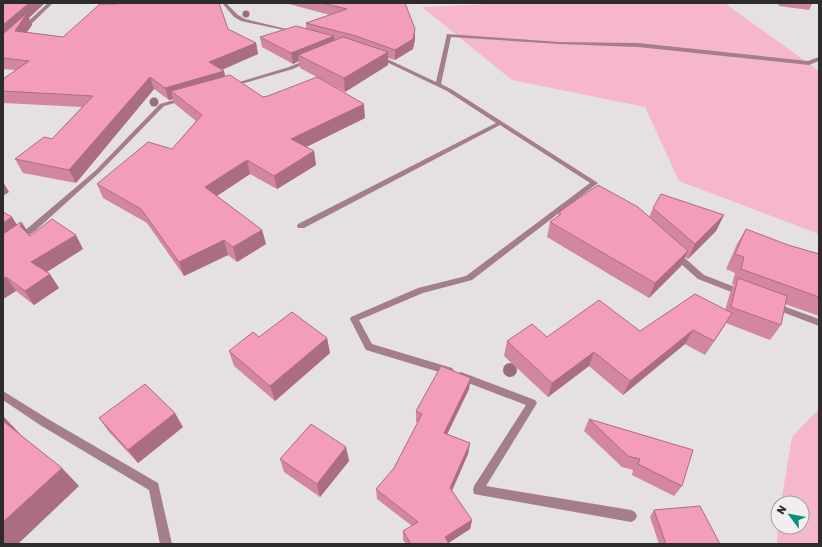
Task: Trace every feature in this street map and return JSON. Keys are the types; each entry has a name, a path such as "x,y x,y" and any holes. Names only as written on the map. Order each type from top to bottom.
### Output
{"street":[{"path":"19,32 51,3"},
{"path":"224,3 236,16 243,20 298,32"},
{"path":"438,85 449,35 559,43 638,45 809,63 819,59"},
{"path":"370,54 438,85 500,122 597,185 469,278 421,290 354,319 369,347 434,366 532,403 478,490 631,516"},
{"path":"223,88 291,68 318,57"},
{"path":"3,250 32,229 97,172 162,106 192,97"},
{"path":"301,226 500,122"},
{"path":"666,246 701,278 753,298"},
{"path":"767,303 819,323"},
{"path":"3,395 44,422 154,487 166,544"}],"shaded area":[{"path":"508,3 726,4 819,71 819,234 679,181 645,107 512,80 422,7"},
{"path":"819,409 819,544 777,544 777,535 810,535 810,495 782,495 792,437"}],"building":[{"path":"3,3 29,3 3,25"},
{"path":"219,3 228,29 256,43 209,62 224,71 165,88 150,77 69,170 15,159 44,137 52,139 93,96 3,91 3,79 29,61 3,58 3,34 27,13 15,31 63,37 100,4"},
{"path":"322,3 405,3 415,29 413,39 395,50 356,36 306,23 347,9"},
{"path":"296,26 334,36 291,53 260,37"},
{"path":"343,37 388,52 344,78 298,55"},
{"path":"230,75 263,97 317,77 364,104 291,139 314,151 274,176 247,160 205,187 262,230 233,247 224,240 179,262 141,209 97,184 148,142 172,149 202,115 171,91"},
{"path":"598,185 638,207 688,251 655,283 550,222 561,214 559,212"},
{"path":"661,194 724,215 695,244 653,208"},
{"path":"3,212 12,217 3,223"},
{"path":"52,219 76,235 31,262 50,274 25,291 6,277 3,279 3,234 21,222 22,223 20,226 30,236"},
{"path":"746,229 788,245 819,254 819,297 741,269 744,257 735,254"},
{"path":"738,278 787,296 781,325 731,307"},
{"path":"695,294 732,313 714,341 693,330 630,381 594,352 552,383 507,341 532,324 547,337 599,300 640,331"},
{"path":"292,312 327,338 270,386 229,351 253,332 259,337"},
{"path":"441,366 471,378 444,433 470,443 450,488 472,520 445,537 449,544 411,544 403,531 418,522 376,489 394,468 422,414 416,411"},
{"path":"145,384 175,413 128,450 99,418"},
{"path":"589,419 693,450 682,486 638,464 640,459 628,456"},
{"path":"3,421 62,468 3,522"},
{"path":"311,424 346,447 317,484 280,459"},
{"path":"700,506 720,544 666,544 654,510"}]}
